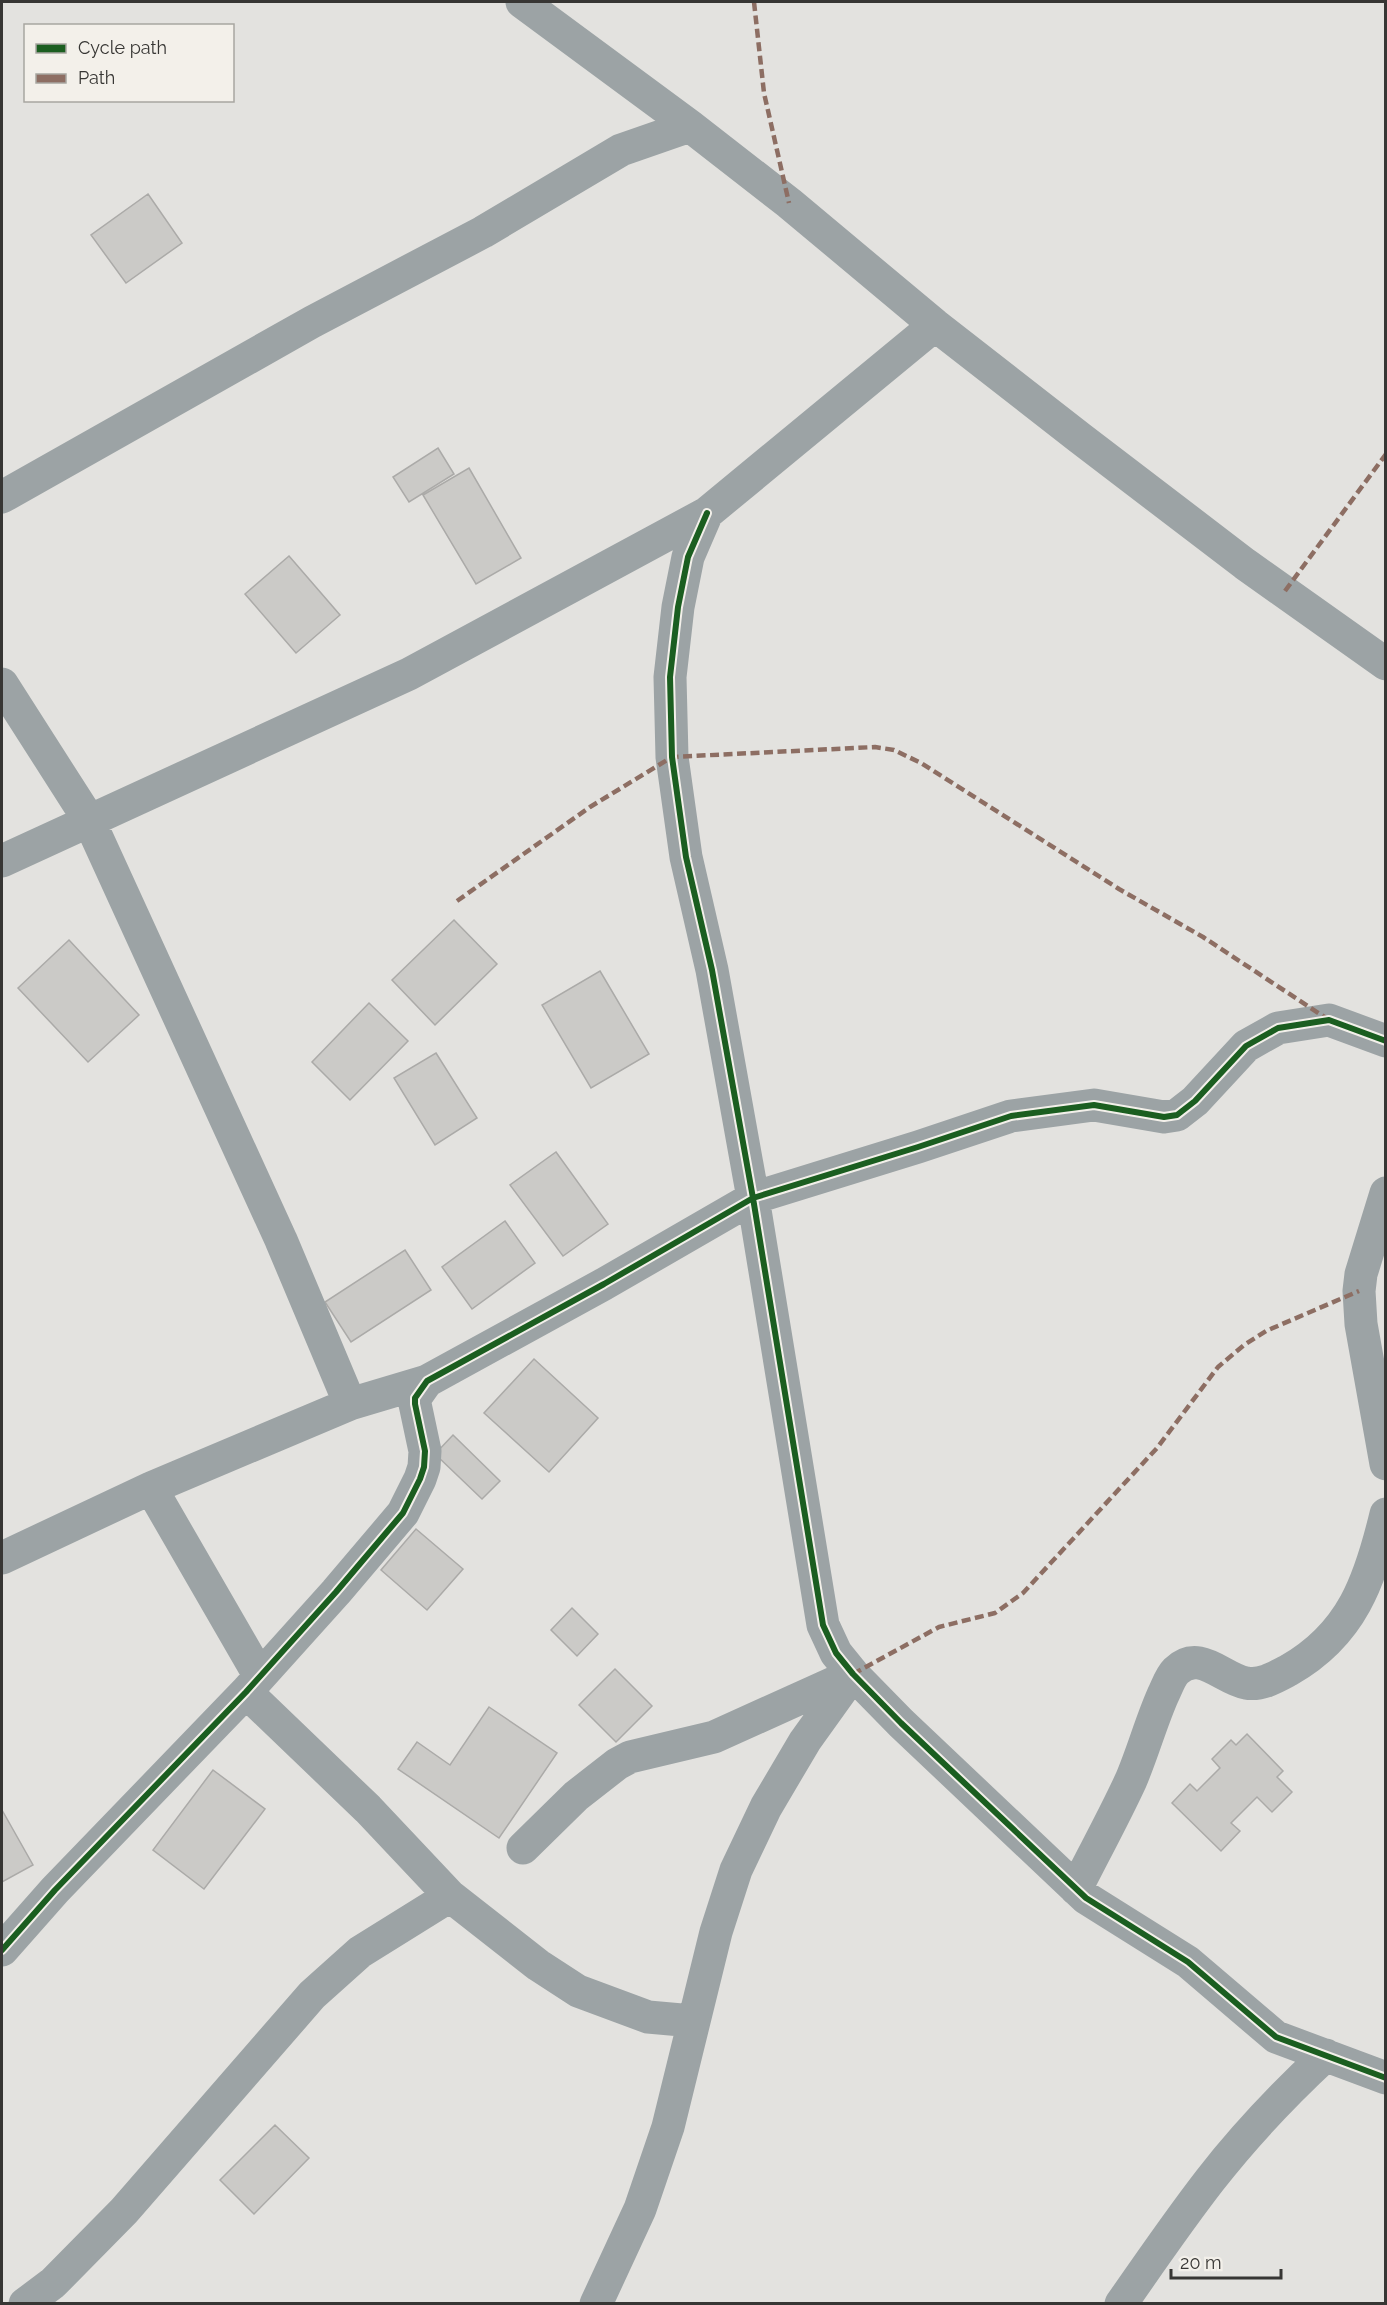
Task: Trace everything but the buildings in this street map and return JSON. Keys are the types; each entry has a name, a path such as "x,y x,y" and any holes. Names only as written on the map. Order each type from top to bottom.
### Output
{"street":[{"path":"522,2 690,126 789,203 935,326 1245,564 1386,664"},
{"path":"2,497 312,322 483,232 621,150 690,126"},
{"path":"2,861 409,674 707,513 935,326"},
{"path":"707,513 688,557 678,607 670,677 672,757 686,857 712,970 753,1198 823,1625 836,1653 853,1674 1076,1889 1105,1911 1188,1962 1276,2037 1386,2078"},
{"path":"2,684 89,820 276,1229 351,1404"},
{"path":"2,1558 151,1488 351,1404 427,1381 575,1300 753,1198 1011,1116 1094,1105 1164,1118 1177,1115 1195,1101 1246,1046 1278,1028 1329,1020 1386,1041"},
{"path":"1386,1193 1361,1274 1359,1291 1361,1324 1386,1464"},
{"path":"2,1950 55,1890 336,1592 403,1513 424,1467 425,1451 415,1398 427,1381"},
{"path":"151,1488 252,1683 450,1896 538,1965 578,1991 648,2017 693,2021"},
{"path":"1076,1889 1131,1779 1157,1709 1175,1672 1183,1665 1194,1662 1215,1668 1247,1684 1260,1683 1272,1680 1303,1662 1320,1648 1343,1623 1360,1596 1374,1563 1386,1514"},
{"path":"523,1848 576,1796 617,1764 630,1758 714,1737 853,1674"},
{"path":"596,2304 640,2209 668,2127 716,1932 736,1870 766,1807 805,1741 853,1674"},
{"path":"25,2304 53,2283 124,2211 312,1995 360,1952 450,1896"},
{"path":"1121,2304 1221,2167 1283,2095 1326,2055"}],"marked path":[{"path":"754,2 764,93 789,203"},
{"path":"1285,591 1386,454"},
{"path":"457,901 590,807 672,757 875,747 894,750 921,763 1119,889 1203,937 1329,1020"},
{"path":"853,1674 939,1627 995,1613 1023,1593 1157,1448 1218,1367 1244,1345 1266,1331 1359,1291"}],"cycle path":[{"path":"707,513 688,557 678,607 670,677 672,757 686,857 712,970 753,1198 823,1625 836,1653 853,1674 901,1723 1086,1898 1188,1962 1276,2037 1386,2078"},
{"path":"2,1950 55,1890 246,1692 403,1513 424,1467 425,1451 415,1398 427,1381 604,1284 753,1198 1011,1116 1094,1105 1164,1117 1177,1115 1195,1101 1246,1046 1278,1028 1329,1020 1386,1041"}]}
